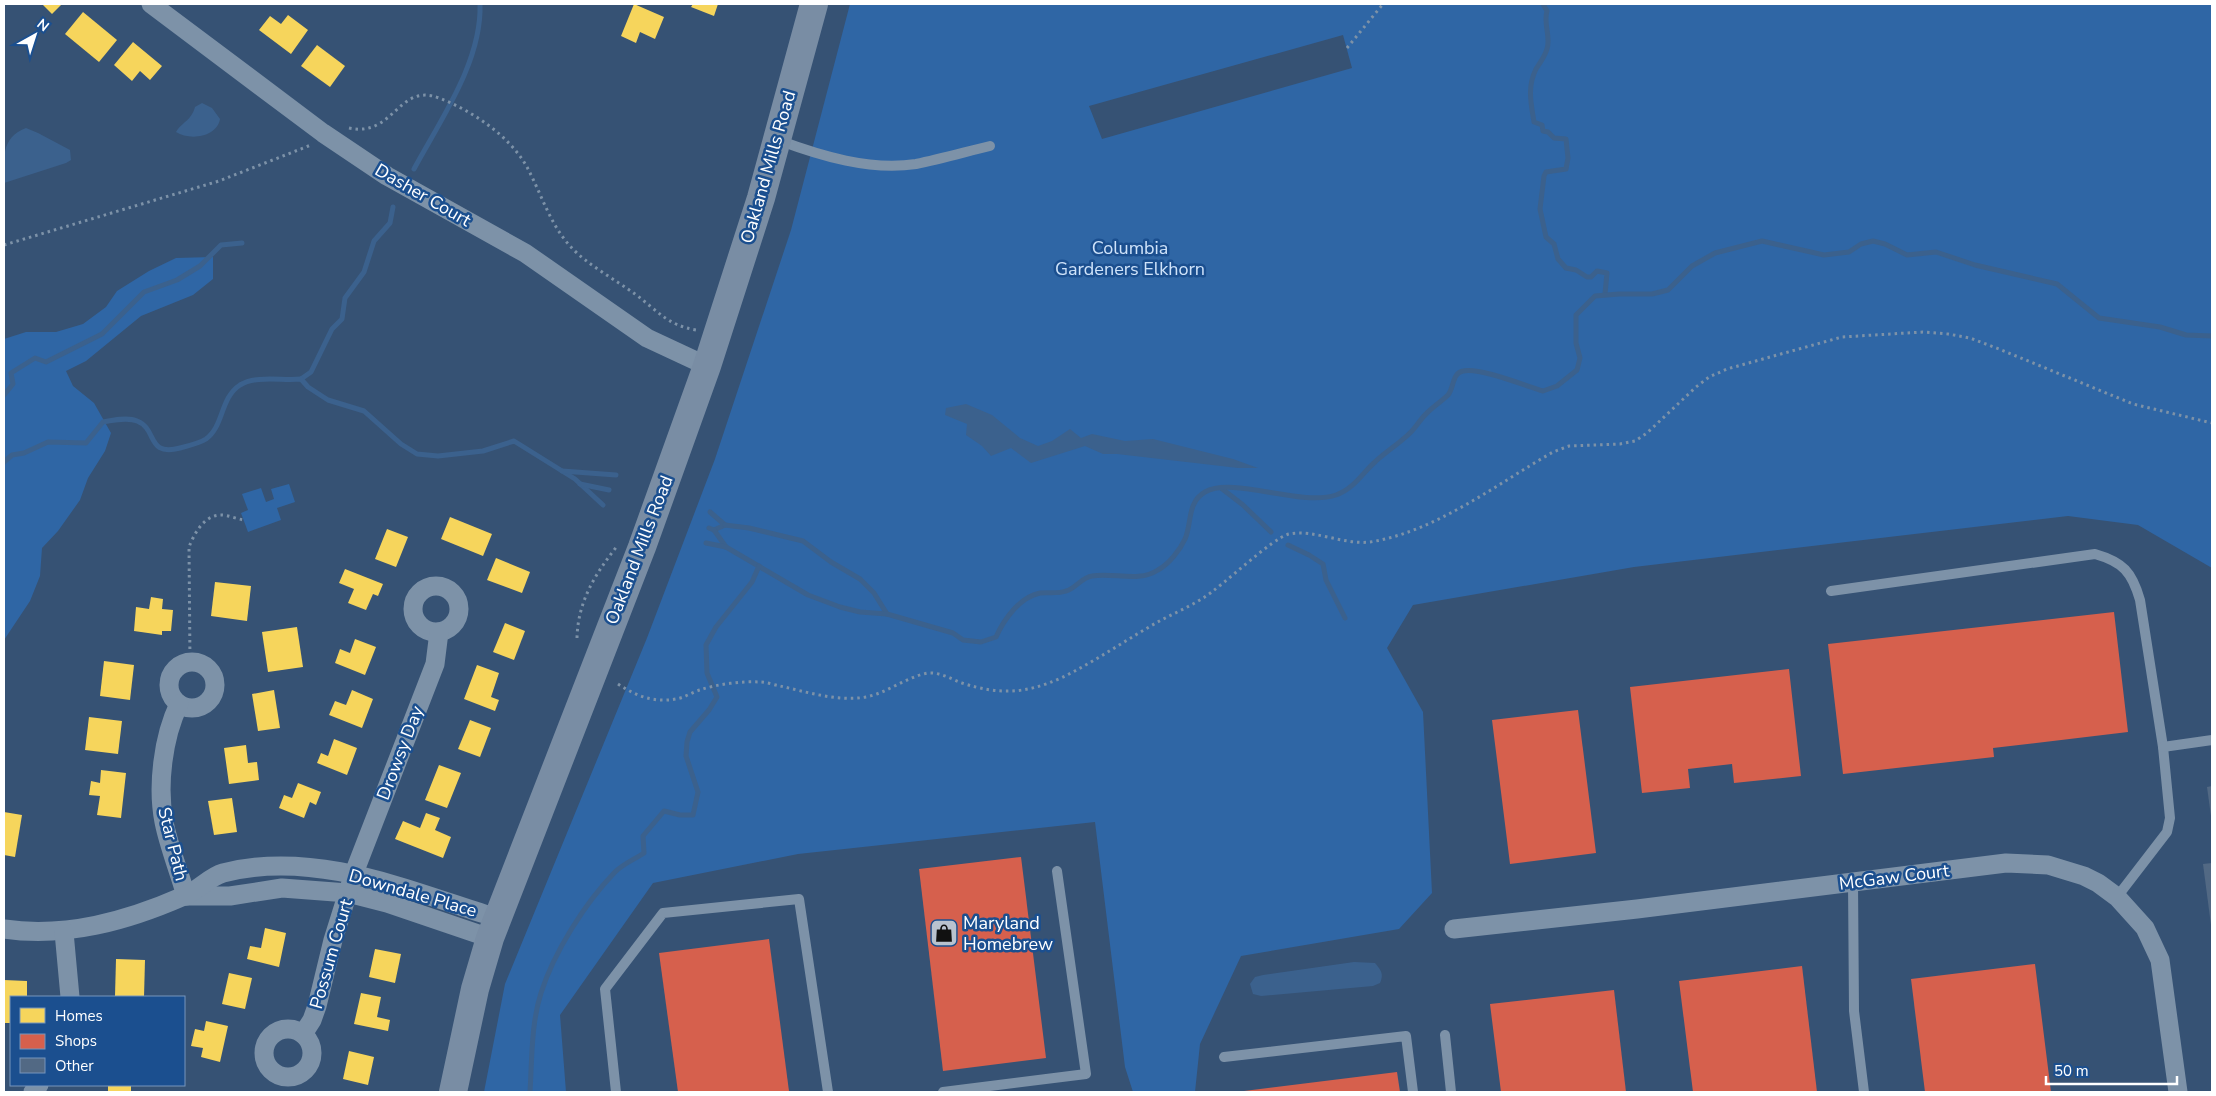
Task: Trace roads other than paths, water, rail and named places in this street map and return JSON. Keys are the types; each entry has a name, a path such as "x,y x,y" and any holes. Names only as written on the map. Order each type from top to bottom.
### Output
{"street":[{"name":"Dasher Court","path":"151,4 323,133 387,176 524,253 648,338 707,366"},
{"name":"Oakland Mills Road","path":"453,1092 475,989 493,928 642,547 707,366 761,198 814,4"},
{"name":"Drowsy Day","path":"354,873 435,664 439,632"},
{"path":"190,662 204,666 214,677 216,687 213,696 207,704 198,708 188,708 179,704 171,696 169,685 172,674 180,666 190,662"},
{"name":"Star Path","path":"179,704 167,737 163,765 162,801 164,821 186,896"},
{"name":"McGaw Court","path":"1454,929 2006,863 2048,865 2069,870 2098,883 2117,897 2145,928 2160,960 2178,1092"},
{"name":"Downdale Place","path":"4,929 24,932 64,932 103,924 186,896 222,874 256,868 316,869 354,873 393,884 493,928"},
{"name":"Possum Court","path":"303,1034 312,1020 317,1006 333,940 354,873"},
{"name":"Downdale Place","path":"186,896 230,896 282,888 348,893 493,928"},
{"path":"64,932 70,996"}],"lane":[{"path":"777,140 834,158 882,166 914,164 990,146"},
{"path":"1831,592 2095,554 2113,560 2127,571 2134,581 2140,600 2170,807 2167,832 2117,897"},
{"path":"2162,747 2212,740"},
{"path":"943,1092 1086,1074 1057,871"},
{"path":"1853,882 1854,1011 1864,1092"},
{"path":"616,1092 604,989 663,913 799,899 828,1092"},
{"path":"1445,1035 1451,1092"},
{"path":"1224,1057 1406,1036 1413,1092"}],"waterway":[{"path":"414,169 447,110 467,68 479,25 480,4"},
{"path":"1543,4 1547,11 1548,44 1531,82 1530,95 1534,122 1542,125 1543,131 1548,132 1554,138 1566,139 1568,158 1566,169 1546,172 1540,209 1546,237 1554,244 1558,259 1566,268 1576,270 1587,277 1591,277 1597,271 1607,273 1605,294"},
{"path":"301,379 311,372 332,329 342,319 345,298 364,272 374,241 390,223 393,207"},
{"path":"706,543 726,547 808,595 840,607 860,612 887,614 953,633 963,640 981,642 996,637 1003,623 1019,604 1033,595 1066,591 1085,578 1092,576 1142,576 1162,567 1174,556 1183,543 1195,501 1205,492 1217,488 1232,487 1321,498 1336,495 1348,489 1376,461 1407,436 1426,414 1448,395 1459,372 1480,372 1543,391 1557,386 1577,370 1580,358 1576,343 1576,315 1595,296 1652,294 1668,290 1692,266 1715,253 1762,241 1824,255 1849,252 1861,244 1873,241 1885,244 1907,255 1936,252 1975,265 2057,284 2099,318 2160,327 2186,335 2212,336"},
{"path":"4,395 13,384 11,373 35,358 46,362 102,334 144,292 177,280 200,266 221,245 242,243"},
{"path":"4,462 12,455 24,453 48,442 86,443 103,422 120,419 137,421 143,425 157,446 162,449 180,448 206,439 212,433 229,397 240,385 262,379 301,379 308,387 328,400 364,411 401,444 417,454 438,456 483,451 514,441 575,479 603,505"},
{"path":"562,471 616,475"},
{"path":"580,484 609,490"},
{"path":"1221,488 1243,505 1271,532"},
{"path":"710,512 725,525 714,530"},
{"path":"725,525 749,528 803,541 831,562 860,579 874,593 887,614"},
{"path":"709,528 714,530 726,547"},
{"path":"1288,545 1323,564 1326,580 1345,618"},
{"path":"530,1092 535,1017 541,993 562,945 582,913 604,884 625,864 644,853 643,836 664,811 680,815 693,815 698,792 686,756 687,742 690,732 709,710 717,697 707,673 706,645 716,627 752,582 759,566"}],"place":[{"name":"Maryland Homebrew","path":"944,933"}],"park label":[{"name":"Columbia Gardeners Elkhorn","path":"1130,258"}]}
